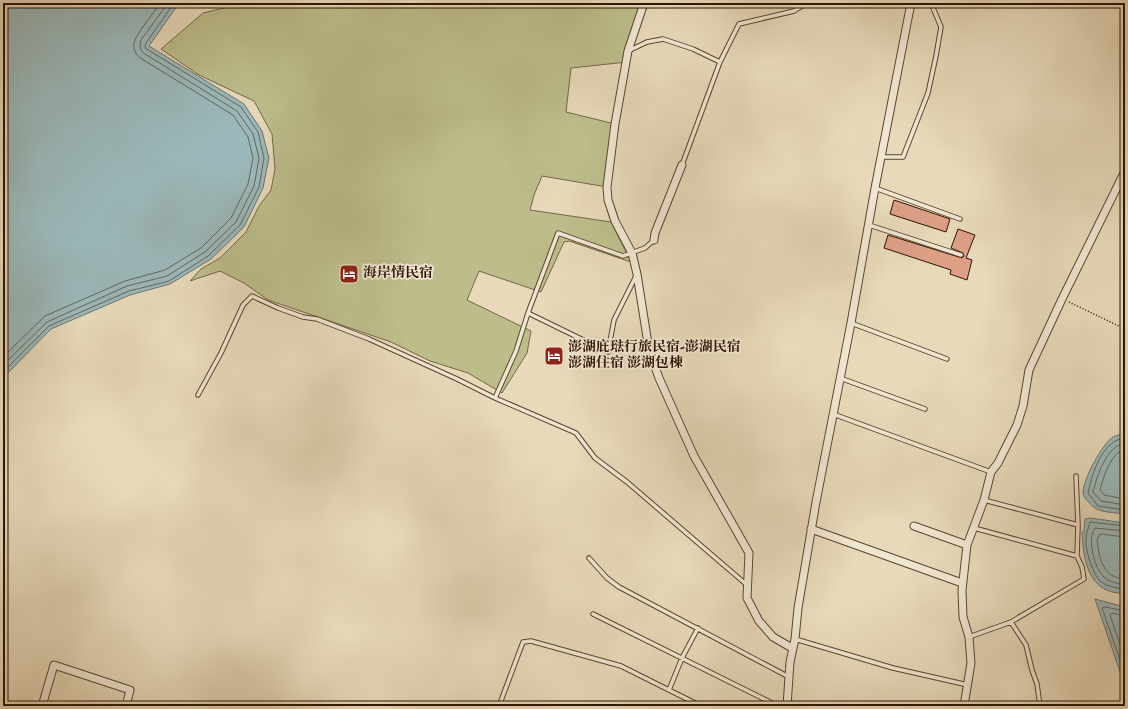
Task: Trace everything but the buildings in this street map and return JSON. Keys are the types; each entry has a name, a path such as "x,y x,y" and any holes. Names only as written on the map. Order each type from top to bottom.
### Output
{"street":[{"path":"644,3 628,51 615,124 607,187 608,200 615,221 632,252 649,350 659,378 694,456 749,553 747,598 759,621 773,637 792,648"},
{"path":"787,706 792,648 795,640 798,608 811,530 911,3"},
{"path":"654,240 655,233 682,165"},
{"path":"964,706 972,663 969,637 963,617 962,583 967,545 984,500 991,472 998,463 1017,424 1023,406 1030,370 1062,299 1125,171"},
{"path":"914,526 967,545"},
{"path":"811,530 962,583"},
{"path":"42,706 54,665 130,690 126,706"}],"lane":[{"path":"682,165 720,62 739,24 794,11 807,3"},
{"path":"882,157 903,157 928,93 941,27 931,3"},
{"path":"628,51 647,42 663,39 693,49 720,62"},
{"path":"875,188 960,218"},
{"path":"869,225 961,255"},
{"path":"495,398 516,351 528,313 558,233 624,256 644,248 654,240"},
{"path":"528,313 608,352 614,320 637,274"},
{"path":"198,395 221,353 243,305 252,296 297,314 317,319 369,339 495,398 576,433 594,458 627,482 747,585"},
{"path":"851,323 947,359"},
{"path":"840,378 925,409"},
{"path":"833,414 991,472"},
{"path":"969,637 1011,622 1084,579 1082,567 1077,556 1078,526 1076,476"},
{"path":"984,500 1078,526"},
{"path":"974,528 1077,556"},
{"path":"589,558 619,587 789,676"},
{"path":"593,614 778,706"},
{"path":"1011,622 1026,645 1037,684 1040,706"},
{"path":"669,690 682,658 698,628"},
{"path":"795,640 892,668 968,685"},
{"path":"499,706 523,642 531,641 621,666 702,706"}],"path":[{"path":"1062,299 1125,329"}],"green space":[{"path":"245,3 645,3 627,62 571,68 566,112 615,124 607,187 542,176 534,195 530,210 611,222 631,262 569,241 564,242 541,292 479,271 467,300 531,331 527,353 502,393 468,373 430,361 391,342 268,300 244,283 220,271 190,281 201,269 220,258 246,232 259,206 271,190 275,169 272,134 254,101 199,75 161,49 203,13"}],"water":[{"path":"3,3 179,3 149,46 244,104 262,131 269,158 263,188 244,227 211,259 170,284 130,295 51,329 3,378"},
{"path":"1125,434 1125,514 1097,509 1088,502 1083,494 1089,472 1098,455 1113,437"},
{"path":"1090,518 1125,523 1125,594 1111,592 1101,587 1095,581 1087,566 1083,549 1082,532 1084,531 1085,519"},
{"path":"1095,599 1125,607 1125,686"}],"place":[{"name":"海岸情民宿","path":"349,274"},
{"name":"澎湖庇琺行旅民宿-澎湖民宿 澎湖住宿 澎湖包棟","path":"554,356"}]}
